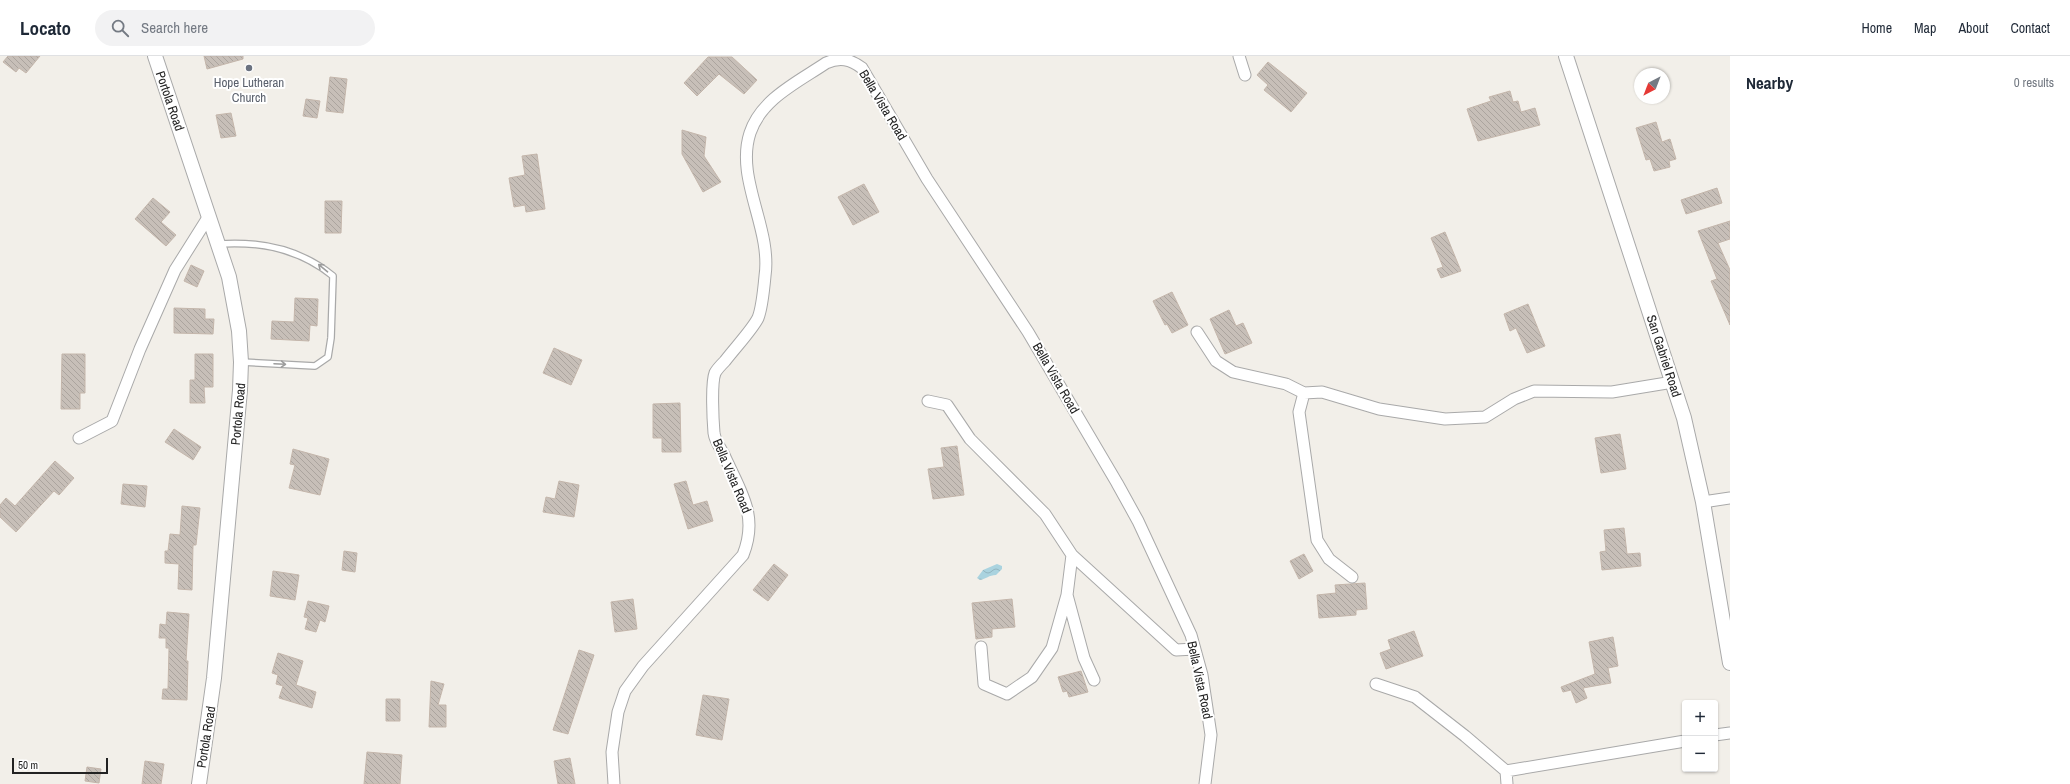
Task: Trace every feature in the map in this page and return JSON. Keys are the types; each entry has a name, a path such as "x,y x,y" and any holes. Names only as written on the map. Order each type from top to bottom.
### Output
{"street":[{"name":"Portola Road","path":"155,56 230,277 235,302 241,362 214,678 198,784"},
{"path":"1239,56 1245,75"},
{"name":"San Gabriel Road","path":"1566,56 1684,418 1702,502 1730,663"},
{"name":"Bella Vista Road","path":"614,784 612,752 618,712 625,691 643,666 743,555 750,529 750,518 746,504 714,436 714,403 715,373 758,317 765,274 764,234 746,167 746,152 750,132 764,108 774,98 826,63 836,58 854,62 862,68 927,179 1028,332 1138,521 1191,635 1202,675 1211,735 1205,784"},
{"path":"79,438 112,421 140,348 175,270 209,216"},
{"path":"1197,332 1216,361 1234,372 1286,384 1304,393 1322,392 1379,409 1445,419 1486,418 1514,399 1534,391 1612,392 1673,382"},
{"path":"1304,393 1299,412 1318,540 1329,559 1352,577"},
{"path":"928,401 947,405 970,439 1045,514 1072,555 1176,650 1195,649"},
{"path":"1702,502 1730,498"},
{"path":"981,647 984,684 1007,694 1032,677 1052,648 1067,594 1072,555"},
{"path":"1067,594 1084,658 1094,680"},
{"path":"1376,684 1415,697 1465,736 1506,771 1507,784"},
{"path":"1718,735 1730,733"},
{"path":"1506,771 1682,742"}],"lane":[{"path":"218,244 243,242 295,252 317,263 333,276 331,338 328,357 315,366 241,362"}],"water":[{"path":"997,564 1002,566 1002,569 996,575 980,580 977,578 983,570"}],"building":[{"path":"8,56 40,56 26,73 19,68 16,72 3,62"},
{"path":"204,56 243,56 243,59 207,69"},
{"path":"708,57 732,57 757,80 744,94 719,74 697,96 684,83"},
{"path":"1268,62 1307,93 1291,112 1264,90 1268,85 1257,75"},
{"path":"330,77 347,79 343,113 326,111"},
{"path":"1510,91 1513,102 1518,101 1521,112 1535,108 1540,125 1478,141 1467,109 1491,101 1489,97"},
{"path":"306,99 320,101 317,118 303,116"},
{"path":"231,113 236,136 221,138 216,115"},
{"path":"1656,122 1662,142 1670,139 1676,159 1669,161 1670,167 1654,171 1650,159 1646,160 1636,128"},
{"path":"682,130 706,137 704,156 721,182 703,192 682,154"},
{"path":"537,154 545,209 526,212 525,205 514,207 509,178 525,175 522,156"},
{"path":"864,184 879,212 853,225 838,197"},
{"path":"1717,188 1722,203 1686,214 1681,200"},
{"path":"153,198 170,212 161,222 176,235 166,246 135,219"},
{"path":"325,201 342,201 341,233 325,233"},
{"path":"1730,221 1730,239 1718,243 1730,270 1730,325 1711,281 1717,279 1698,231"},
{"path":"1445,232 1461,271 1441,278 1437,269 1443,267 1431,238"},
{"path":"191,265 204,271 197,287 184,281"},
{"path":"1172,292 1188,325 1172,333 1167,324 1165,325 1153,301"},
{"path":"295,298 318,299 317,326 310,325 309,341 271,339 272,321 294,322"},
{"path":"1528,304 1545,346 1527,353 1516,328 1510,331 1504,314"},
{"path":"174,308 205,309 205,319 214,319 213,334 174,333"},
{"path":"1229,310 1236,326 1243,323 1252,343 1225,354 1210,319"},
{"path":"554,348 582,360 571,385 543,373"},
{"path":"62,354 85,354 85,393 80,393 80,409 61,409"},
{"path":"195,354 213,354 213,387 204,387 205,403 190,403 190,380 195,380"},
{"path":"680,403 681,452 662,452 662,438 653,438 653,404"},
{"path":"174,429 201,447 193,460 165,442"},
{"path":"1620,434 1626,469 1601,473 1595,438"},
{"path":"957,446 964,495 933,499 928,469 944,467 941,448"},
{"path":"293,449 329,459 320,495 289,488 295,465 290,464"},
{"path":"55,461 74,478 59,495 54,491 16,532 0,517 0,505 6,498 15,506"},
{"path":"559,481 579,485 574,517 543,512 546,497 555,499"},
{"path":"686,481 693,505 707,501 713,521 688,529 674,484"},
{"path":"123,484 147,486 145,507 121,504"},
{"path":"182,506 200,508 196,545 193,545 192,590 178,589 179,564 165,563 165,551 168,551 170,534 180,535"},
{"path":"1624,528 1627,554 1640,553 1641,566 1602,570 1600,552 1606,551 1604,530"},
{"path":"344,551 357,553 355,572 342,570"},
{"path":"1304,554 1313,571 1299,579 1290,561"},
{"path":"774,564 788,575 768,601 753,590"},
{"path":"273,571 299,575 295,600 270,596"},
{"path":"1365,583 1367,609 1356,610 1356,615 1319,618 1317,595 1336,593 1335,585"},
{"path":"633,599 637,629 615,632 611,602"},
{"path":"1012,599 1015,627 992,629 992,637 976,639 972,603"},
{"path":"308,601 329,606 325,622 320,620 316,632 305,629 308,618 304,617"},
{"path":"167,612 189,614 186,661 188,661 187,700 162,699 163,689 168,689 169,648 166,648 166,638 159,638 160,624 166,625"},
{"path":"1414,631 1423,656 1386,669 1380,653 1391,649 1388,640"},
{"path":"1613,637 1618,666 1608,668 1611,683 1583,688 1587,698 1576,703 1571,690 1563,692 1561,687 1595,674 1589,642"},
{"path":"579,650 594,655 568,734 553,730"},
{"path":"278,653 303,661 296,685 316,692 312,708 279,698 283,686 276,684 278,675 272,673"},
{"path":"1081,671 1088,692 1069,697 1067,691 1063,692 1058,677"},
{"path":"431,681 444,684 438,705 446,705 446,727 429,727"},
{"path":"703,695 729,699 722,740 696,735"},
{"path":"386,699 400,699 400,721 386,721"},
{"path":"367,752 402,755 400,784 364,784"},
{"path":"570,758 575,784 558,784 554,761"},
{"path":"145,761 164,764 161,784 142,784"},
{"path":"87,767 101,769 99,783 85,781"}],"place":[{"name":"Hope Lutheran Church","path":"249,68"}]}
